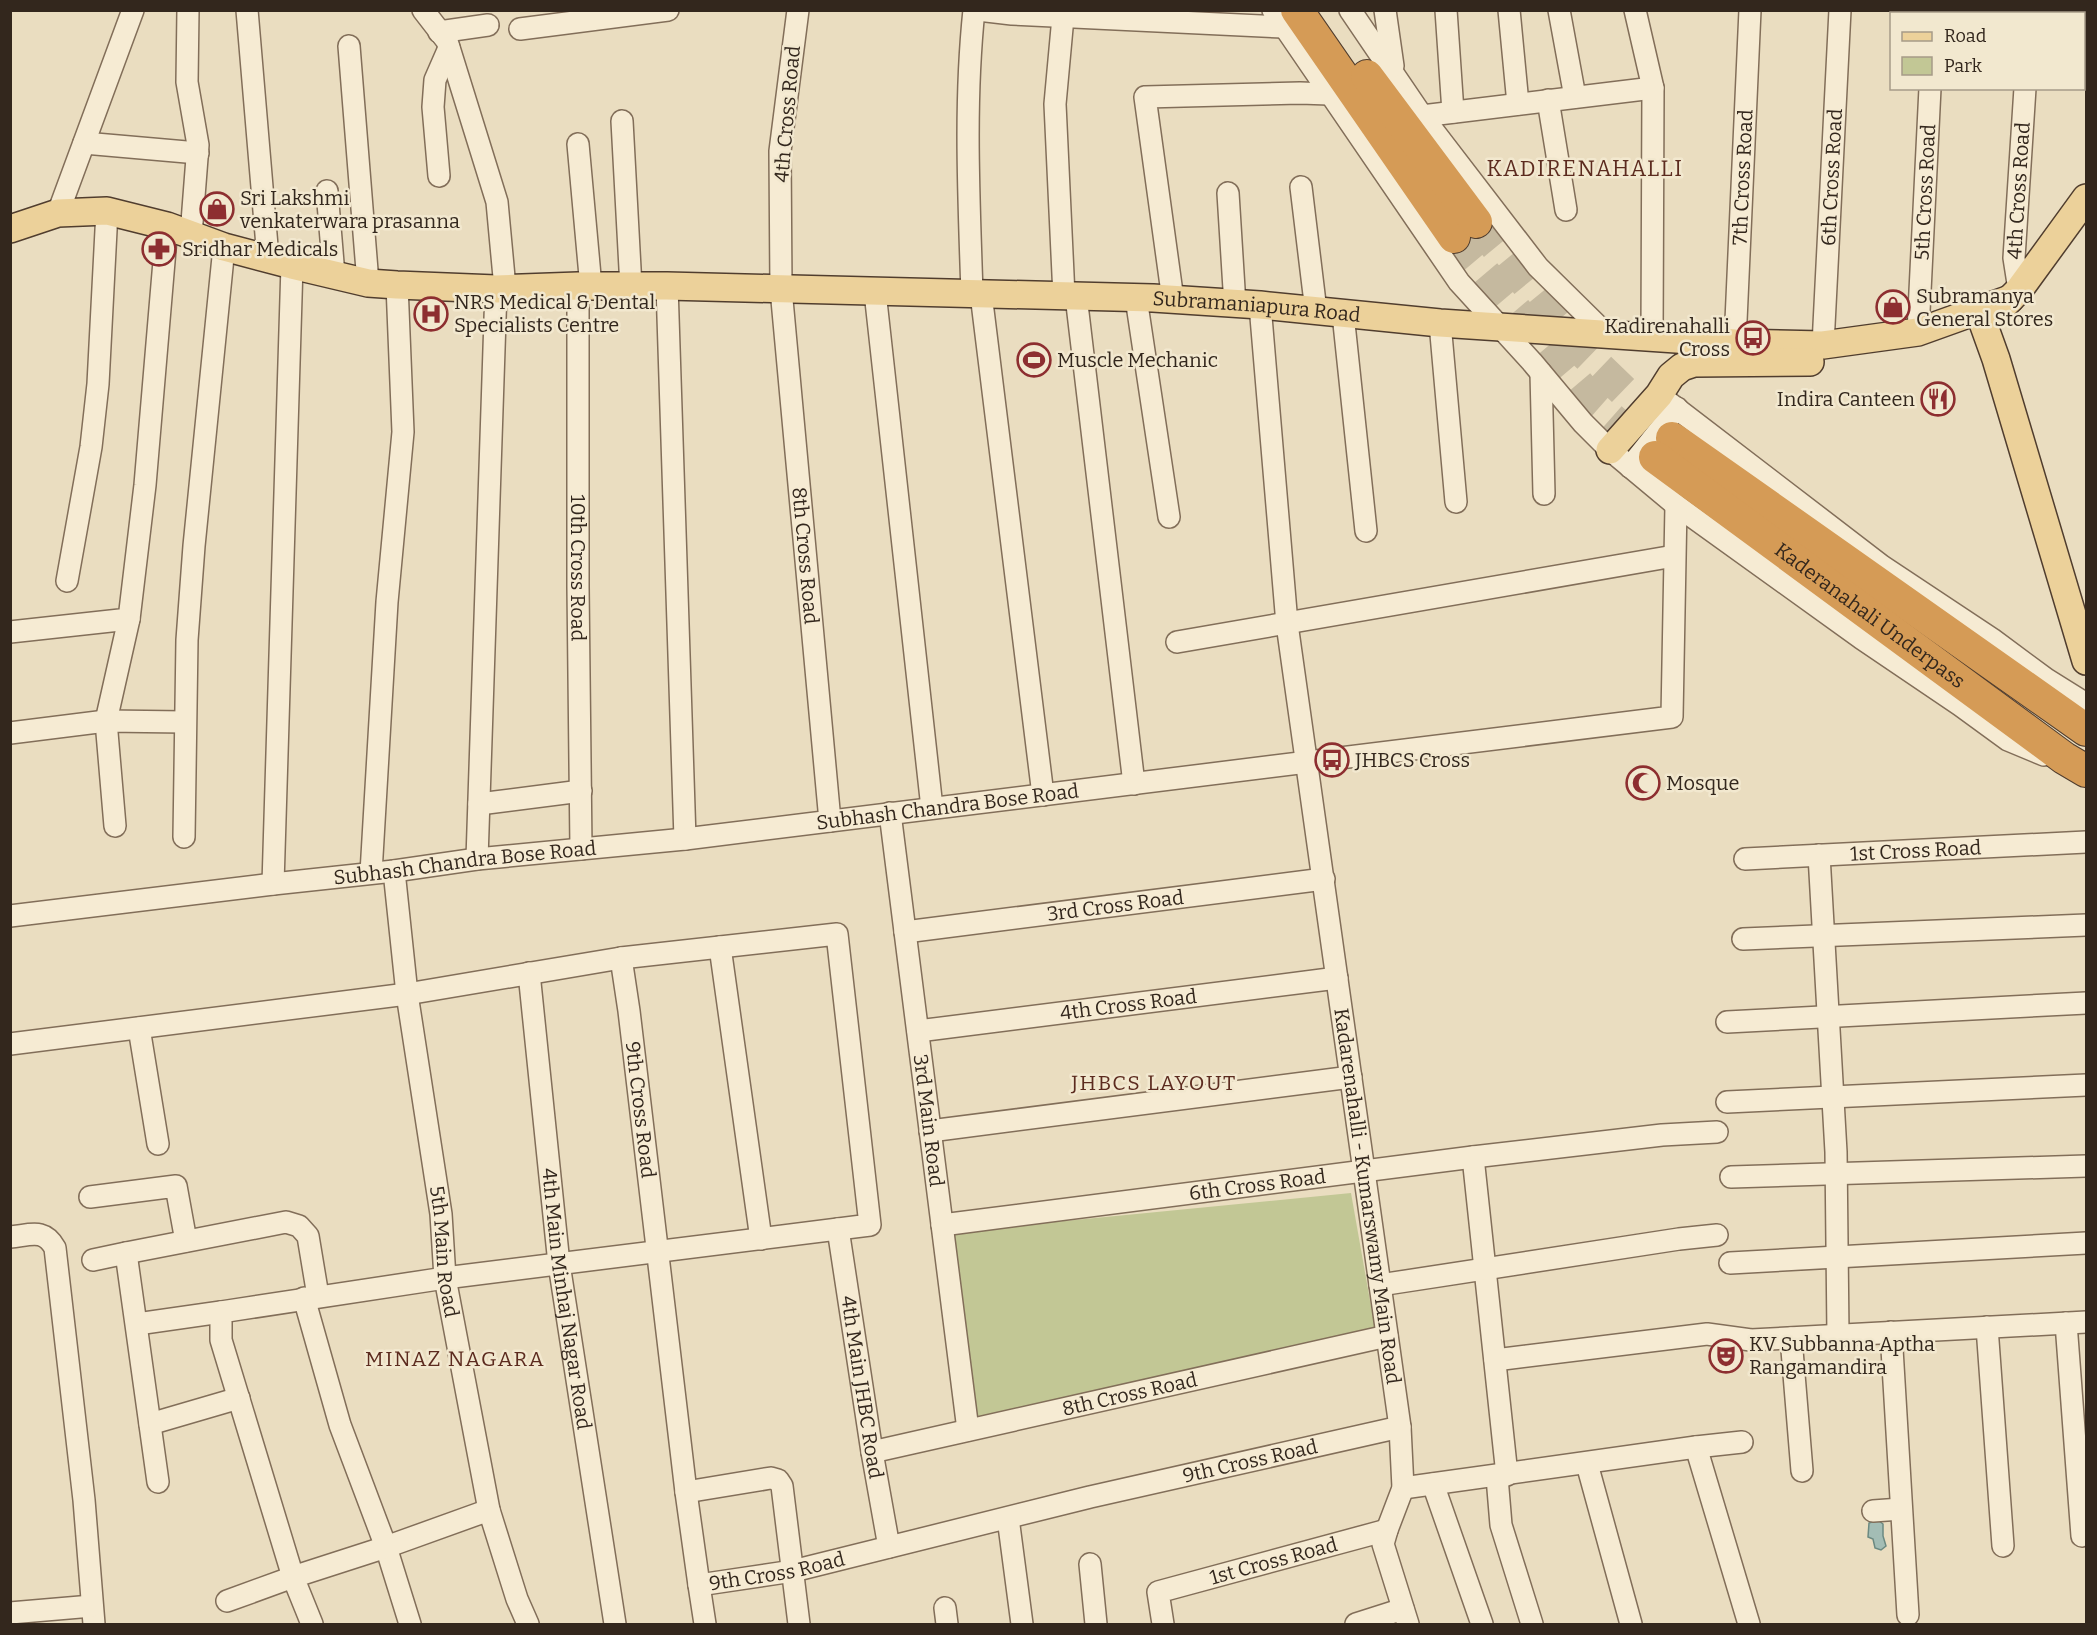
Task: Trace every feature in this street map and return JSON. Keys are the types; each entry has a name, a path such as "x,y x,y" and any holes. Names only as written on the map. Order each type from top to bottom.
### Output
{"highway":[{"path":"1284,16 1465,230 1318,10"},
{"name":"Kaderanahali Underpass","path":"1650,436 2086,730"},
{"name":"Kaderanahali Underpass","path":"1650,436 2064,758 2086,771"}],"main road":[{"path":"1650,436 1671,376 1694,363 1824,362 1926,347 1981,317 2015,295 2086,198"},
{"name":"Subramaniapura Road","path":"10,229 58,213 107,211 179,230 224,246 334,275 368,283 397,285 500,289 667,286 1136,297 1440,323 1735,343 1823,345 1918,332 1981,317"},
{"path":"1981,317 2086,662"}],"street":[{"path":"58,213 133,10"},
{"path":"115,826 106,721 129,619 179,230 198,153 187,82 188,10"},
{"path":"247,10 280,261 273,884"},
{"path":"423,10 444,40 497,202 500,289 477,859"},
{"path":"520,29 638,12 668,10"},
{"name":"4th Cross Road","path":"781,289 780,151 798,10"},
{"path":"974,10 969,53 967,121 977,294 1043,795"},
{"path":"978,10 1064,17 1284,16 1329,94 1459,282 1501,327 1583,423 1650,436 1882,566 2086,704"},
{"path":"1350,10 1422,116 1538,267 1606,334"},
{"path":"1385,10 1394,72"},
{"path":"1446,10 1453,112"},
{"path":"1509,10 1518,104"},
{"path":"1559,10 1575,97"},
{"path":"1635,10 1653,88 1652,337"},
{"name":"7th Cross Road","path":"1735,343 1750,10"},
{"name":"6th Cross Road","path":"1823,345 1840,10"},
{"path":"1064,17 1055,104 1070,296 1134,784"},
{"path":"444,40 488,25"},
{"path":"439,176 433,107 435,80 444,40"},
{"path":"349,46 368,283"},
{"path":"1422,116 1653,88"},
{"name":"5th Cross Road","path":"1918,332 1930,90"},
{"name":"4th Cross Road","path":"2015,295 2014,258 2025,90"},
{"path":"1173,300 1145,97 1329,94"},
{"path":"1548,100 1566,210"},
{"path":"622,121 632,287"},
{"path":"84,143 198,153"},
{"name":"10th Cross Road","path":"578,144 584,286 578,587 581,849"},
{"path":"1301,187 1316,311"},
{"path":"327,191 334,275"},
{"name":"Kadarenahalli - Kumarswamy Main Road","path":"1228,193 1247,305 1287,624 1400,1426 1403,1488 1386,1530 1383,1544 1406,1617"},
{"path":"67,581 91,447 107,211"},
{"path":"184,837 187,640 194,546 224,246"},
{"path":"371,873 387,602 403,432 397,285"},
{"path":"667,286 685,839"},
{"name":"8th Cross Road","path":"781,289 830,821"},
{"path":"875,292 932,808"},
{"path":"1136,297 1169,517"},
{"path":"1343,314 1366,531"},
{"path":"1440,323 1456,502"},
{"path":"1541,373 1544,494"},
{"path":"1650,436 1676,505 2007,740 2086,771"},
{"name":"Subhash Chandra Bose Road","path":"10,916 394,871 477,859 685,839 1672,717 1676,505"},
{"path":"1177,642 1674,556"},
{"path":"10,632 129,619"},
{"path":"10,733 106,721 185,722"},
{"path":"479,804 580,791"},
{"name":"3rd Main Road","path":"890,813 968,1430"},
{"name":"1st Cross Road","path":"1745,859 2086,842"},
{"path":"1819,855 1836,1174 1838,1335"},
{"name":"5th Main Road","path":"394,871 407,994 441,1214 446,1278 489,1510 517,1599 528,1624"},
{"name":"3rd Cross Road","path":"905,932 1324,879"},
{"path":"1743,939 2086,925"},
{"path":"10,1044 407,994 621,958 837,934 870,1225 446,1278 137,1324"},
{"path":"720,947 760,1239"},
{"name":"9th Cross Road","path":"621,958 631,1023 699,1586 793,1571 1400,1426"},
{"name":"4th Main Minhaj Nagar Road","path":"529,974 559,1264 615,1624"},
{"name":"4th Cross Road","path":"918,1031 1337,978"},
{"path":"1727,1022 2086,1003"},
{"path":"139,1028 158,1144"},
{"path":"930,1131 1351,1077"},
{"path":"1727,1102 2086,1085"},
{"name":"6th Cross Road","path":"942,1225 1662,1135 1717,1132"},
{"path":"1473,1158 1495,1360 1502,1476 1501,1525 1532,1624"},
{"path":"1731,1177 2086,1166"},
{"path":"90,1197 175,1180 186,1241"},
{"path":"93,1260 286,1222 299,1226 308,1236 311,1297 340,1425 386,1547 410,1624"},
{"name":"4th Main JHBC Road","path":"838,1229 889,1547"},
{"path":"10,1237 41,1234 50,1238 56,1248 84,1500 93,1615 10,1612"},
{"path":"1380,1285 1717,1235"},
{"path":"1730,1263 2086,1243"},
{"path":"126,1253 158,1482"},
{"path":"221,1312 221,1340 293,1576 312,1624"},
{"path":"1495,1360 1707,1334 1750,1340 2076,1323 2082,1536"},
{"path":"1987,1327 2003,1546"},
{"path":"1891,1332 1908,1615"},
{"name":"8th Cross Road","path":"872,1452 1387,1336"},
{"path":"1791,1338 1802,1471"},
{"path":"150,1424 239,1398"},
{"path":"1403,1488 1742,1442"},
{"path":"1696,1447 1749,1624"},
{"path":"1587,1464 1631,1624"},
{"path":"686,1492 771,1478 778,1480 782,1486 799,1624"},
{"path":"1433,1484 1482,1624"},
{"path":"1873,1511 1901,1509"},
{"path":"227,1601 293,1576 386,1547 489,1510"},
{"path":"1008,1518 1022,1624"},
{"name":"1st Cross Road","path":"1163,1624 1158,1592 1386,1530"},
{"path":"1090,1564 1096,1624"},
{"path":"699,1586 705,1624"},
{"path":"1356,1624 1406,1617"}],"green space":[{"path":"1351,1193 1375,1329 969,1419 951,1232"}],"water":[{"path":"1878,1520 1883,1524 1886,1546 1881,1550 1875,1548 1873,1539 1868,1537 1869,1523"}],"tunnel":[{"path":"1476,222 1582,351 1667,433"},
{"path":"1454,237 1596,405 1655,457"}],"place":[{"name":"Sri Lakshmi venkaterwara prasanna","path":"217,209"},
{"name":"Sridhar Medicals","path":"159,249"},
{"name":"Subramanya General Stores","path":"1893,307"},
{"name":"NRS Medical & Dental Specialists Centre","path":"431,314"},
{"name":"Kadirenahalli Cross","path":"1753,338"},
{"name":"Muscle Mechanic","path":"1034,360"},
{"name":"Indira Canteen","path":"1938,399"},
{"name":"JHBCS Cross","path":"1332,760"},
{"name":"Mosque","path":"1643,783"},
{"name":"KV Subbanna Aptha Rangamandira","path":"1726,1356"}],"district":[{"name":"KADIRENAHALLI","path":"1585,168"},
{"name":"JHBCS LAYOUT","path":"1154,1083"},
{"name":"MINAZ NAGARA","path":"455,1359"}]}
